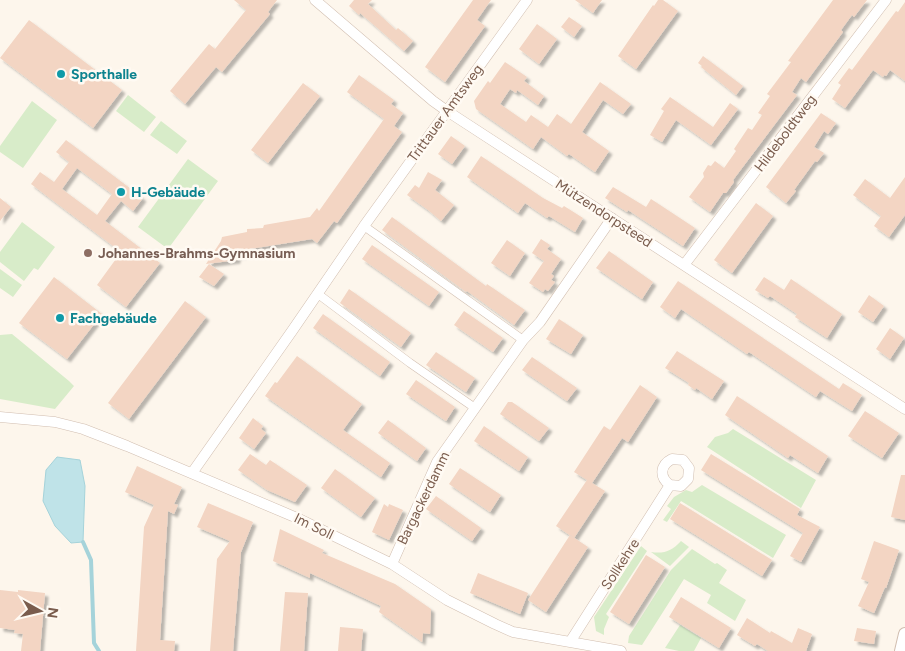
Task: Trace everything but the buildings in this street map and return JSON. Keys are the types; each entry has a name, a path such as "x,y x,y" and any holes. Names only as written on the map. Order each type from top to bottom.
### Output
{"street":[{"name":"Mützendorpsteed","path":"315,0 447,111 905,408"},
{"name":"Trittauer Amtsweg","path":"192,473 364,226 527,0"},
{"name":"Hildeboldtweg","path":"684,265 886,0"},
{"name":"Bargackerdamm","path":"392,564 437,462 524,340 540,322 612,218"},
{"path":"364,226 524,340"},
{"path":"318,294 410,363 475,408"},
{"name":"Im Soll","path":"0,417 55,422 83,430 192,473 297,518 392,564 447,600 513,632 621,651"},
{"name":"Sollkehre","path":"570,642 670,485"},
{"path":"901,651 905,634"}],"green space":[{"path":"128,95 156,117 144,132 116,111"},
{"path":"32,101 57,120 23,168 0,152 0,146"},
{"path":"161,121 187,141 177,154 150,135"},
{"path":"188,159 218,181 168,249 138,227"},
{"path":"22,222 55,247 38,270 34,268 24,281 0,262 0,252"},
{"path":"0,269 22,285 13,297 0,288"},
{"path":"12,334 74,386 55,409 0,399 0,335"},
{"path":"733,429 816,480 801,508 707,447 715,437 728,433"},
{"path":"702,485 786,535 773,558 681,501 667,522 663,520 671,509 667,506 674,497 686,490 692,492"},
{"path":"681,541 689,547 670,566 651,552 660,553 668,551"},
{"path":"641,546 647,551 606,614 609,617 604,629 604,635 596,631 594,617"},
{"path":"692,549 727,570 719,583 746,600 735,621 707,603 711,595 684,579 642,645 628,643 629,636 671,570"},
{"path":"680,625 701,638 694,651 679,651 665,648"}],"water":[{"path":"57,457 80,460 85,486 83,542 71,543 55,526 43,501 46,470"}],"waterway":[{"path":"83,542 91,560 94,643 99,651"}],"place":[{"name":"Sporthalle","path":"61,74"},
{"name":"H-Gebäude","path":"121,192"},
{"name":"Johannes-Brahms-Gymnasium","path":"88,253"},
{"name":"Fachgebäude","path":"60,318"}]}
